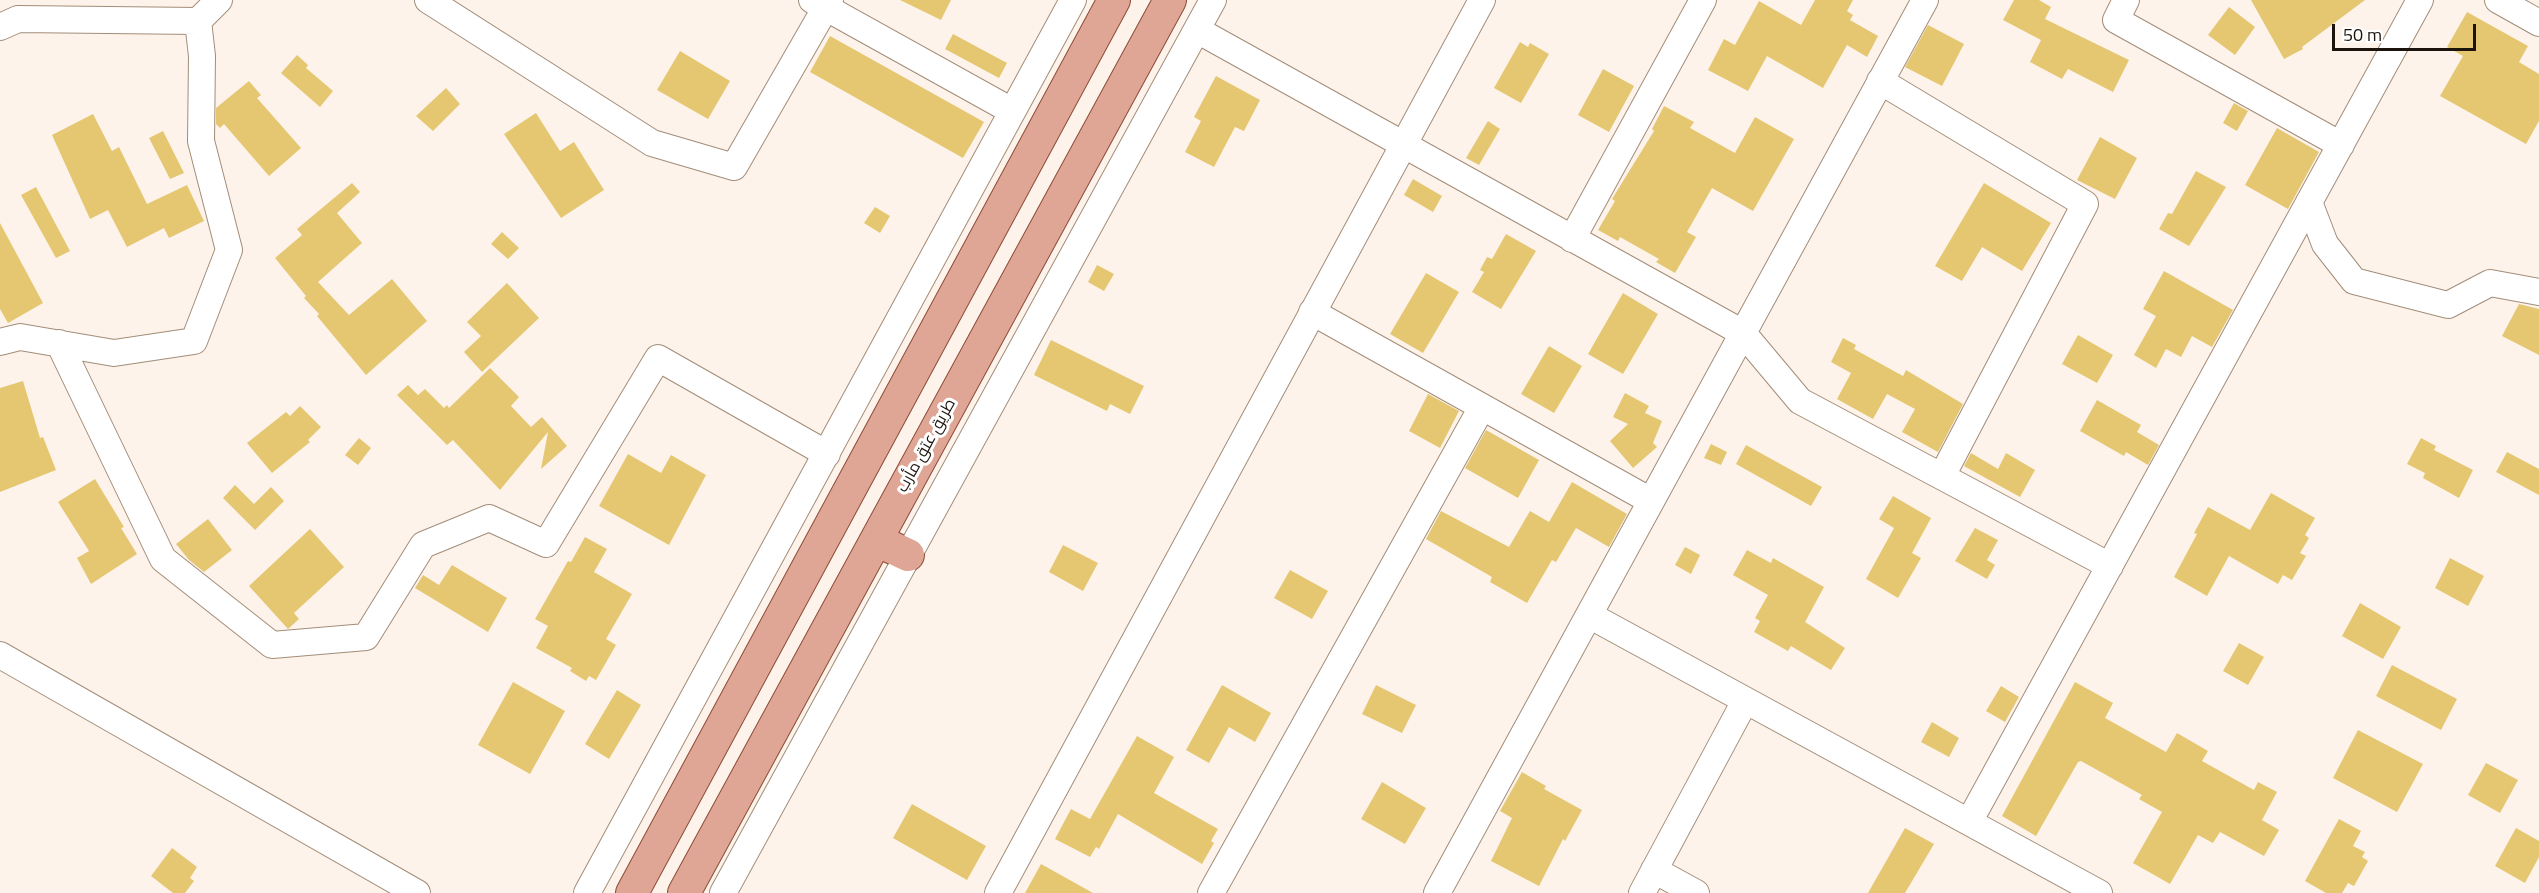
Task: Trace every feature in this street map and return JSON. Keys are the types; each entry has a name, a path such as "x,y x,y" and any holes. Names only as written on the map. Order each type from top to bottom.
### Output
{"main road":[{"path":"632,893 1114,0"},
{"name":"طريق عتق مأرب","path":"684,893 1170,0"},
{"path":"876,540 908,555"},
{"path":"777,627 819,645"}],"street":[{"path":"0,27 18,19 198,21 219,0"},
{"path":"428,0 652,143 734,167 822,3 1012,111"},
{"path":"587,893 1073,0"},
{"path":"723,893 1213,0"},
{"path":"998,893 1401,145 1482,0"},
{"path":"1572,239 1703,0"},
{"path":"1437,893 1925,0"},
{"path":"2126,0 2116,20 2341,145"},
{"path":"1969,822 2420,0"},
{"path":"2498,0 2539,22"},
{"path":"0,342 20,337 114,353 194,341 230,250 201,141 202,56 198,21"},
{"path":"1197,30 1743,333 1800,401 2110,566"},
{"path":"1880,81 2085,204 1942,476"},
{"path":"2309,202 2325,244 2354,281 2448,305 2490,283 2539,292"},
{"path":"1312,312 1651,501"},
{"path":"59,343 163,559 272,645 366,637 423,545 489,518 546,544 658,358 826,454"},
{"path":"1211,893 1482,407"},
{"path":"1589,615 2099,893"},
{"path":"0,655 417,893"},
{"path":"1642,893 1745,701"},
{"path":"1654,870 1696,893"}],"building":[{"path":"900,0 951,0 941,20"},
{"path":"1815,0 1853,0 1847,11 1853,15 1850,20 1878,36 1867,57 1847,45 1823,88 1767,56 1748,91 1708,70 1724,39 1735,45 1759,1 1801,25"},
{"path":"2014,0 2039,0 2051,7 2045,19 2129,60 2113,92 2068,69 2062,79 2030,62 2041,40 2003,20"},
{"path":"2251,0 2365,0 2302,47 2303,49 2284,59"},
{"path":"2229,7 2255,27 2235,55 2208,35"},
{"path":"2467,12 2528,46 2519,62 2539,74 2539,121 2526,144 2440,96 2463,56 2447,47"},
{"path":"1928,25 1964,44 1942,86 1905,67"},
{"path":"953,34 1007,63 999,78 945,49"},
{"path":"830,36 984,122 963,158 810,72"},
{"path":"1520,42 1528,47 1530,43 1549,54 1521,103 1494,88"},
{"path":"680,51 730,81 708,119 657,90"},
{"path":"297,55 308,65 306,68 333,91 320,107 281,73"},
{"path":"1603,69 1634,86 1609,132 1578,115"},
{"path":"1216,76 1260,100 1244,131 1235,127 1214,167 1185,152 1201,121 1194,117"},
{"path":"249,81 261,95 257,98 301,148 269,176 224,124 220,128 216,124 216,108"},
{"path":"446,88 460,104 433,131 416,116"},
{"path":"2234,103 2248,111 2237,131 2223,123"},
{"path":"1664,106 1694,122 1690,128 1735,153 1755,117 1794,139 1753,211 1712,188 1687,232 1696,237 1675,273 1656,262 1659,259 1620,237 1618,241 1598,230 1615,201 1612,199 1654,131 1652,129"},
{"path":"536,113 560,151 574,142 604,190 561,218 504,134"},
{"path":"93,114 112,151 119,147 147,204 187,185 204,221 169,238 164,228 127,247 108,210 90,219 52,135"},
{"path":"1488,121 1500,129 1479,165 1466,158"},
{"path":"2277,128 2319,152 2288,209 2245,185"},
{"path":"163,131 184,173 170,179 149,138"},
{"path":"2100,137 2137,158 2115,199 2077,180"},
{"path":"2196,171 2226,187 2189,246 2159,229 2168,213 2172,214"},
{"path":"1413,179 1442,196 1433,212 1404,195"},
{"path":"352,183 360,192 337,213 362,243 318,282 349,315 392,279 427,321 366,375 317,316 319,314 304,298 306,296 275,258 302,235 297,229"},
{"path":"1984,183 2051,223 2022,271 1982,247 1962,281 1935,266"},
{"path":"36,187 70,251 56,258 21,195"},
{"path":"875,207 890,216 880,233 864,223"},
{"path":"0,223 43,303 8,323 0,309"},
{"path":"502,232 519,248 508,259 491,244"},
{"path":"1506,234 1536,251 1501,309 1472,292 1484,272 1480,270 1487,257 1492,259"},
{"path":"1097,265 1114,274 1104,291 1088,282"},
{"path":"2164,271 2233,310 2212,347 2192,336 2181,357 2166,349 2156,368 2134,355 2156,316 2143,309"},
{"path":"1426,273 1459,292 1423,353 1390,334"},
{"path":"507,283 539,318 482,372 464,352 481,336 467,322"},
{"path":"1623,293 1658,314 1623,374 1588,354"},
{"path":"2519,304 2539,309 2539,355 2502,336"},
{"path":"2078,335 2113,355 2097,383 2062,364"},
{"path":"1843,338 1856,345 1854,349 1903,376 1906,370 1963,404 1938,452 1902,432 1915,409 1887,394 1873,419 1837,399 1851,373 1831,362"},
{"path":"1051,340 1144,386 1130,414 1110,404 1107,411 1034,375"},
{"path":"1549,346 1582,366 1554,413 1521,394"},
{"path":"490,368 519,397 511,406 531,427 542,417 567,446 541,469 548,432 500,490 453,440 447,445 397,395 408,385 418,395 425,389 444,408 447,405 449,408"},
{"path":"23,381 40,438 43,437 56,470 0,492 0,388"},
{"path":"1625,393 1649,406 1645,413 1662,421 1653,443 1657,447 1633,468 1610,441 1628,424 1613,417"},
{"path":"1428,394 1459,411 1440,448 1409,431"},
{"path":"2097,400 2141,425 2137,432 2159,445 2148,465 2126,452 2124,456 2080,431"},
{"path":"300,406 321,427 308,440 310,442 272,473 247,443 286,412 290,416"},
{"path":"1486,430 1539,460 1518,498 1465,468"},
{"path":"359,438 371,448 358,465 345,455"},
{"path":"2421,438 2436,446 2434,450 2473,470 2459,498 2423,478 2425,473 2407,464"},
{"path":"1711,444 1727,452 1721,465 1704,458"},
{"path":"1746,445 1822,487 1811,506 1736,464"},
{"path":"2507,452 2539,469 2539,495 2496,472"},
{"path":"1971,453 1998,469 2006,453 2035,470 2020,497 1964,466"},
{"path":"628,454 661,473 671,455 706,475 669,545 599,506"},
{"path":"95,479 124,527 121,528 137,554 91,584 77,558 89,551 58,502"},
{"path":"1572,482 1627,514 1609,547 1576,528 1556,562 1552,560 1527,603 1490,582 1492,577 1426,539 1441,511 1509,547 1530,511 1549,522"},
{"path":"235,485 254,504 271,487 284,501 255,530 223,498"},
{"path":"2271,493 2315,518 2305,535 2309,538 2300,553 2306,556 2292,580 2283,575 2278,584 2229,556 2207,596 2174,577 2197,534 2194,533 2208,507 2250,530"},
{"path":"1893,496 1931,518 1912,553 1921,558 1898,598 1866,579 1894,528 1879,519"},
{"path":"208,519 232,550 204,572 189,560 176,544"},
{"path":"1975,528 1998,540 1987,560 1995,565 1987,579 1955,561"},
{"path":"310,529 344,567 294,613 299,619 288,629 249,586"},
{"path":"585,537 607,549 594,572 632,594 606,639 616,645 596,680 589,676 586,681 570,671 572,668 536,648 548,626 535,619 568,561 571,562"},
{"path":"1063,545 1098,563 1083,591 1049,572"},
{"path":"1685,547 1700,555 1691,574 1675,565"},
{"path":"1747,550 1771,563 1773,558 1824,587 1805,622 1845,648 1831,670 1791,646 1788,651 1754,632 1760,621 1755,618 1768,595 1733,575"},
{"path":"2450,558 2484,576 2468,606 2435,588"},
{"path":"452,565 507,598 488,632 415,588 423,575 439,585"},
{"path":"1290,570 1328,591 1312,619 1274,598"},
{"path":"2360,603 2401,627 2383,659 2342,636"},
{"path":"2239,643 2264,657 2248,685 2223,671"},
{"path":"2392,665 2457,699 2441,730 2376,696"},
{"path":"513,682 565,711 530,774 478,745"},
{"path":"2075,682 2113,703 2105,718 2166,752 2177,733 2208,751 2202,761 2254,790 2258,782 2277,792 2262,820 2279,830 2264,856 2220,832 2213,843 2198,835 2170,884 2133,863 2162,812 2139,799 2142,795 2081,761 2078,762 2036,836 2002,816"},
{"path":"1222,685 1271,713 1255,742 1229,727 1209,763 1186,750"},
{"path":"1376,685 1416,705 1402,733 1362,714"},
{"path":"2001,686 2019,697 2005,722 1986,711"},
{"path":"617,690 641,705 609,759 585,744"},
{"path":"1932,722 1959,738 1949,757 1921,742"},
{"path":"2358,730 2423,764 2397,812 2333,778"},
{"path":"1137,736 1174,757 1154,793 1218,829 1211,841 1214,843 1202,864 1118,814 1099,849 1096,847 1090,857 1055,839 1071,809 1090,819"},
{"path":"2486,763 2518,780 2500,813 2468,795"},
{"path":"1522,772 1546,786 1544,789 1582,810 1565,841 1563,839 1539,886 1491,861 1512,818 1500,811"},
{"path":"1382,782 1426,808 1405,844 1361,819"},
{"path":"912,804 986,846 967,880 893,838"},
{"path":"2339,819 2361,831 2353,846 2365,852 2362,857 2368,861 2354,886 2348,883 2342,893 2326,893 2305,881"},
{"path":"1905,828 1934,844 1905,893 1868,893"},
{"path":"2516,828 2539,841 2539,857 2525,883 2495,866"},
{"path":"172,848 197,867 190,878 194,881 185,893 173,893 151,876"},
{"path":"1041,864 1093,893 1025,893"}]}
